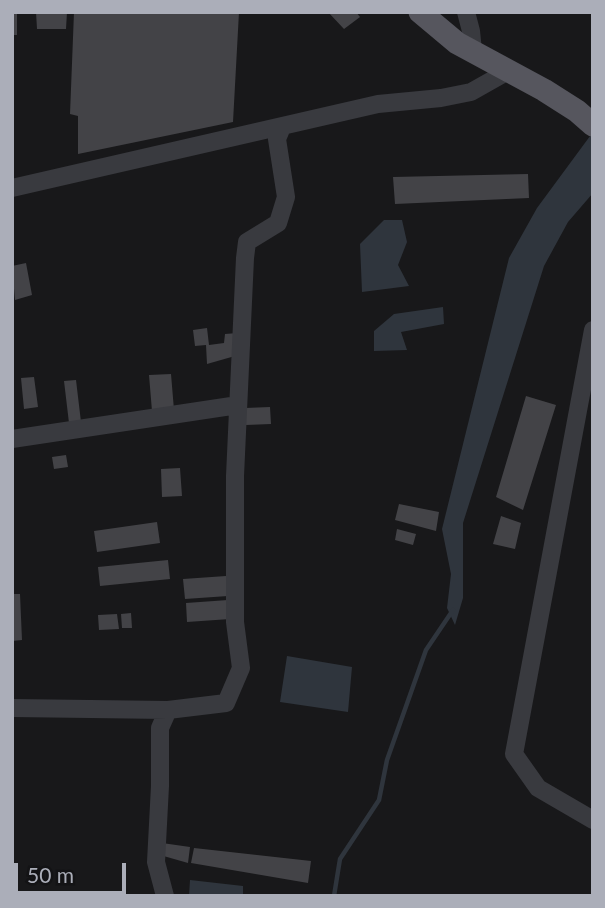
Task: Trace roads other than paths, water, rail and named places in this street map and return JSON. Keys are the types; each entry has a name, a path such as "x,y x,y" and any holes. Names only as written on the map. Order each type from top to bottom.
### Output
{"main road":[{"path":"420,12 444,33 510,70 590,121"}],"street":[{"path":"466,12 473,51"},
{"path":"12,187 378,104 441,99 471,93 510,70"},
{"path":"12,708 168,710 226,703 241,668 234,622 238,405 247,242 278,223 286,197 277,139 282,127"},
{"path":"593,330 514,754 538,788 593,820"},
{"path":"12,439 238,405"},
{"path":"165,896 156,862 160,728 168,710"}],"waterway":[{"path":"334,896 340,859 379,800 387,760 426,650 453,610"}]}
